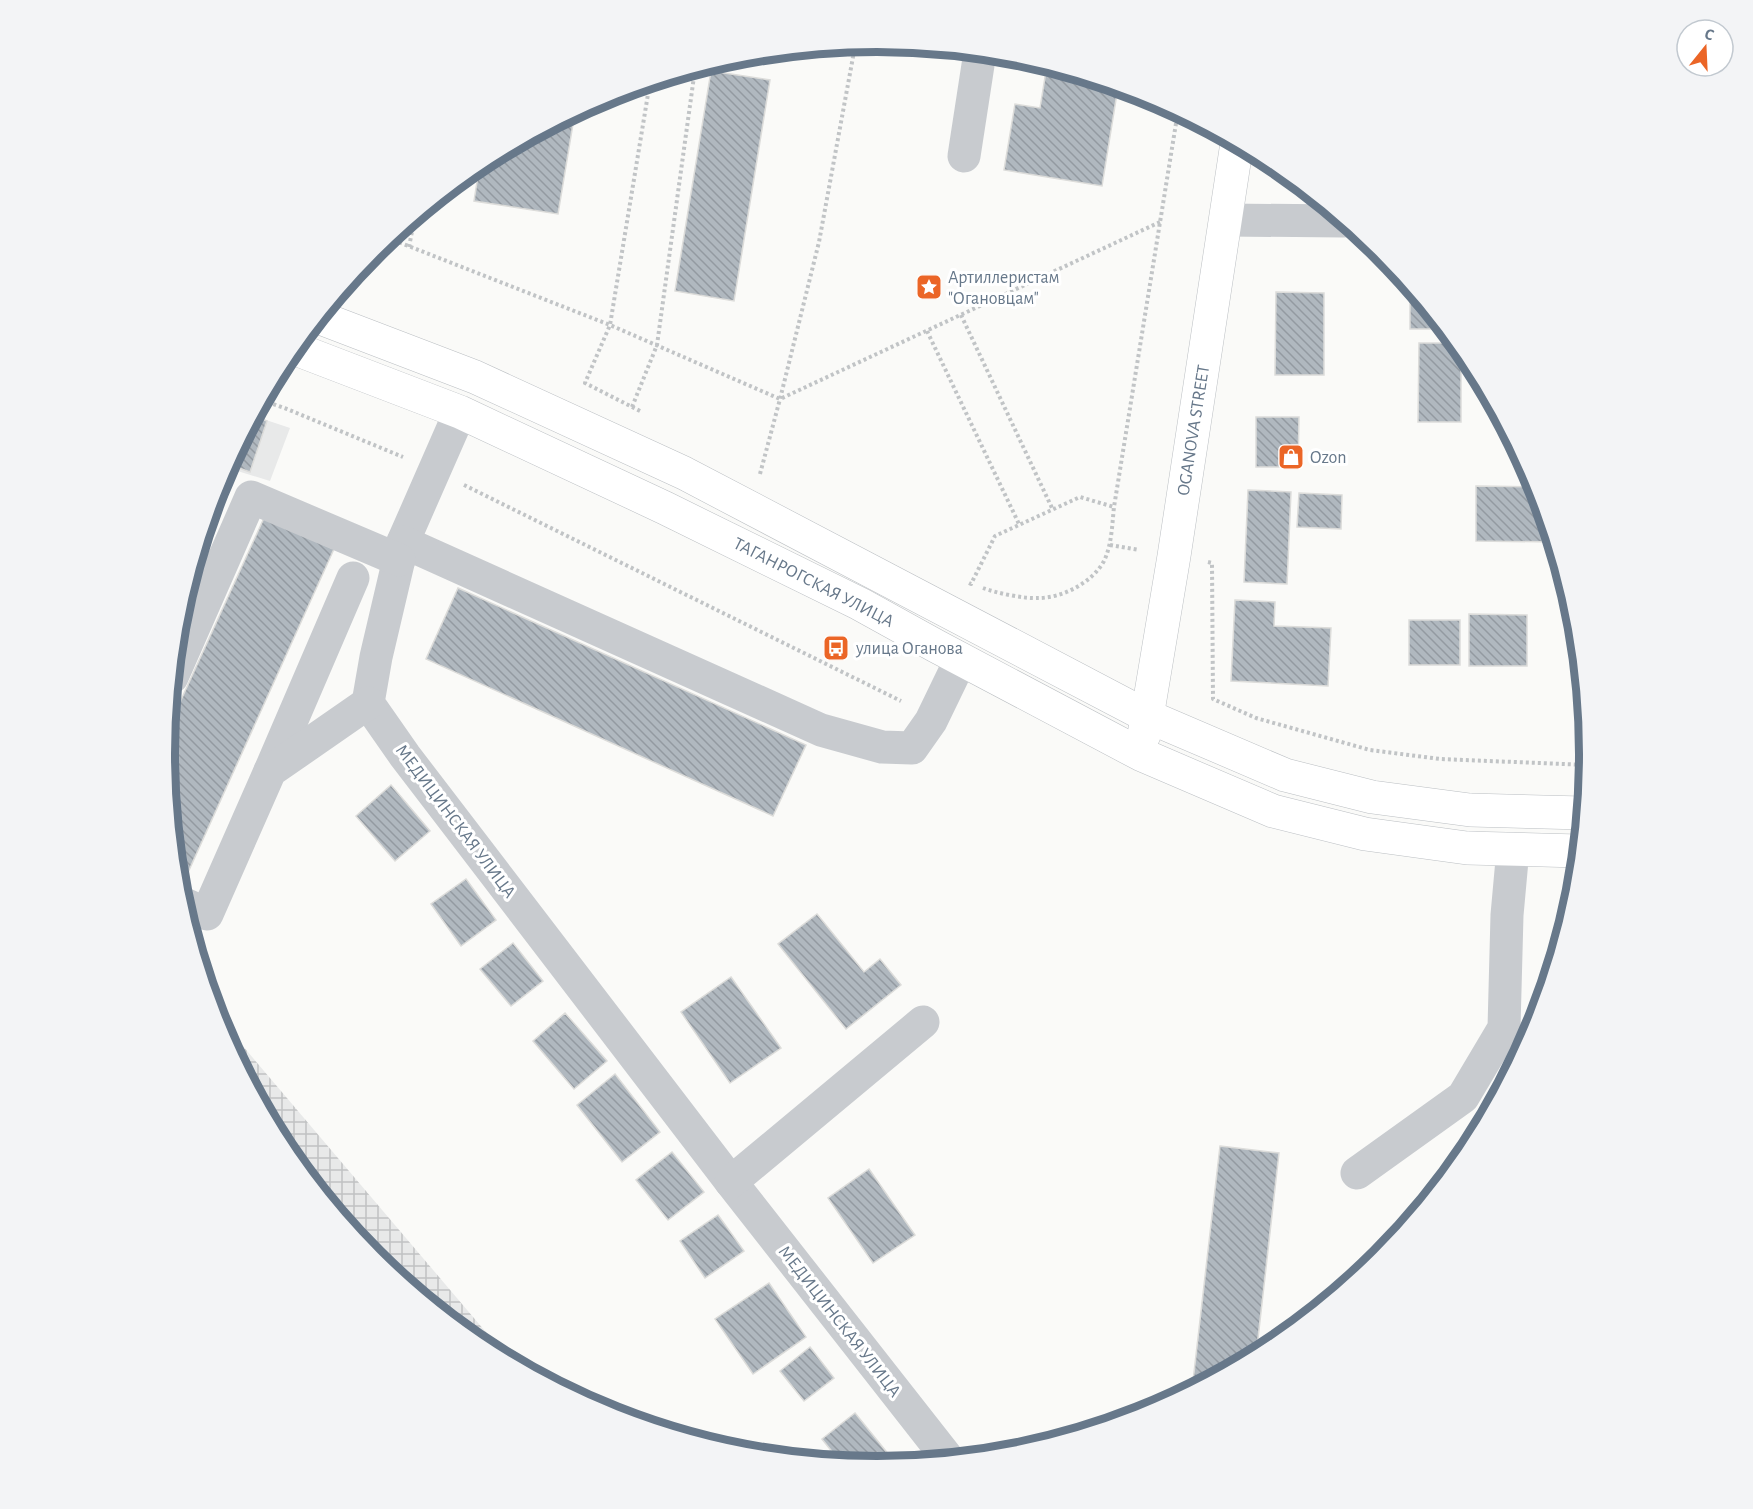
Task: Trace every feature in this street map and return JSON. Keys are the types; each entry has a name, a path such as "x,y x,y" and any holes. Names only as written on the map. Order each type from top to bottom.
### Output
{"main road":[{"name":"OGANOVA STREET","path":"1140,754 1174,556 1236,152"},
{"name":"ТАГАНРОГСКАЯ УЛИЦА","path":"326,320 475,377 684,473 1147,716 1285,775 1372,797 1470,810 1576,813"},
{"name":"ТАГАНРОГСКАЯ УЛИЦА","path":"302,351 460,412 665,508 839,594 1140,754 1273,811 1365,834 1467,848 1571,851"},
{"path":"460,412 475,377"}],"street":[{"path":"964,156 979,61"},
{"path":"1226,220 1332,221"},
{"path":"270,771 368,703 376,657 401,551 460,412"},
{"path":"183,653 251,497 401,551 821,730 882,747 912,748 931,721 961,659"},
{"path":"192,907 207,914 353,578"},
{"name":"МЕДИЦИНСКАЯ УЛИЦА","path":"368,703 405,756 731,1182 943,1453"},
{"path":"1357,1173 1463,1097 1504,1028 1507,915 1513,849"},
{"path":"731,1182 923,1022"}],"path":[{"path":"750,469 760,474 819,242 853,53"},
{"path":"632,407 657,345 694,76"},
{"path":"642,412 585,383 610,325 649,91"},
{"path":"960,578 987,590 1038,598 1064,594 1087,580 1102,563 1110,545 1114,507 1176,120"},
{"path":"397,242 610,325 780,399 1160,222"},
{"path":"409,247 413,228"},
{"path":"961,315 1052,508"},
{"path":"927,332 1019,524"},
{"path":"269,403 435,470 907,704"},
{"path":"971,584 995,536 1080,497 1114,507"},
{"path":"1110,545 1212,563 1213,699 1256,718 1370,750 1440,759 1579,765"}],"shaded area":[{"path":"261,418 290,428 270,481 235,470"},
{"path":"233,1035 496,1344 449,1311 414,1282 380,1251 349,1217 293,1145 269,1106"}],"building":[{"path":"711,72 770,80 734,301 675,291"},
{"path":"1046,73 1117,95 1102,186 1004,170 1015,104 1040,108"},
{"path":"573,122 558,214 474,201 478,177 525,147"},
{"path":"1276,292 1324,293 1324,375 1275,375"},
{"path":"1410,299 1434,329 1410,329"},
{"path":"1419,343 1445,343 1461,366 1461,422 1418,422"},
{"path":"1256,417 1299,417 1298,467 1256,467"},
{"path":"261,419 267,421 250,472 237,467"},
{"path":"1476,486 1525,487 1545,542 1476,541"},
{"path":"1248,490 1291,492 1287,584 1244,582"},
{"path":"1299,493 1342,495 1341,529 1297,527"},
{"path":"264,518 334,549 186,877 176,800 176,711"},
{"path":"458,588 806,745 773,816 426,659"},
{"path":"1235,600 1275,602 1274,626 1331,628 1328,686 1231,681"},
{"path":"1469,614 1527,615 1527,666 1469,666"},
{"path":"1409,620 1460,620 1460,665 1409,665"},
{"path":"391,785 430,831 395,861 356,816"},
{"path":"466,879 496,920 461,946 431,904"},
{"path":"817,914 864,972 880,959 901,985 846,1029 778,944"},
{"path":"513,943 543,981 511,1006 480,969"},
{"path":"731,977 781,1048 730,1083 681,1012"},
{"path":"565,1013 607,1061 574,1089 533,1041"},
{"path":"615,1074 660,1132 622,1162 577,1105"},
{"path":"1220,1146 1279,1153 1257,1344 1193,1381"},
{"path":"672,1152 704,1192 668,1220 636,1180"},
{"path":"869,1169 915,1235 873,1263 828,1198"},
{"path":"718,1215 744,1251 705,1278 680,1241"},
{"path":"769,1283 806,1337 753,1374 715,1319"},
{"path":"810,1347 834,1378 804,1401 780,1371"},
{"path":"855,1413 889,1455 835,1455 822,1439"}],"place":[{"name":"Артиллеристам \"Огановцам\"","path":"929,287"},
{"name":"Ozon","path":"1291,457"},
{"name":"улица Оганова","path":"836,648"}]}
